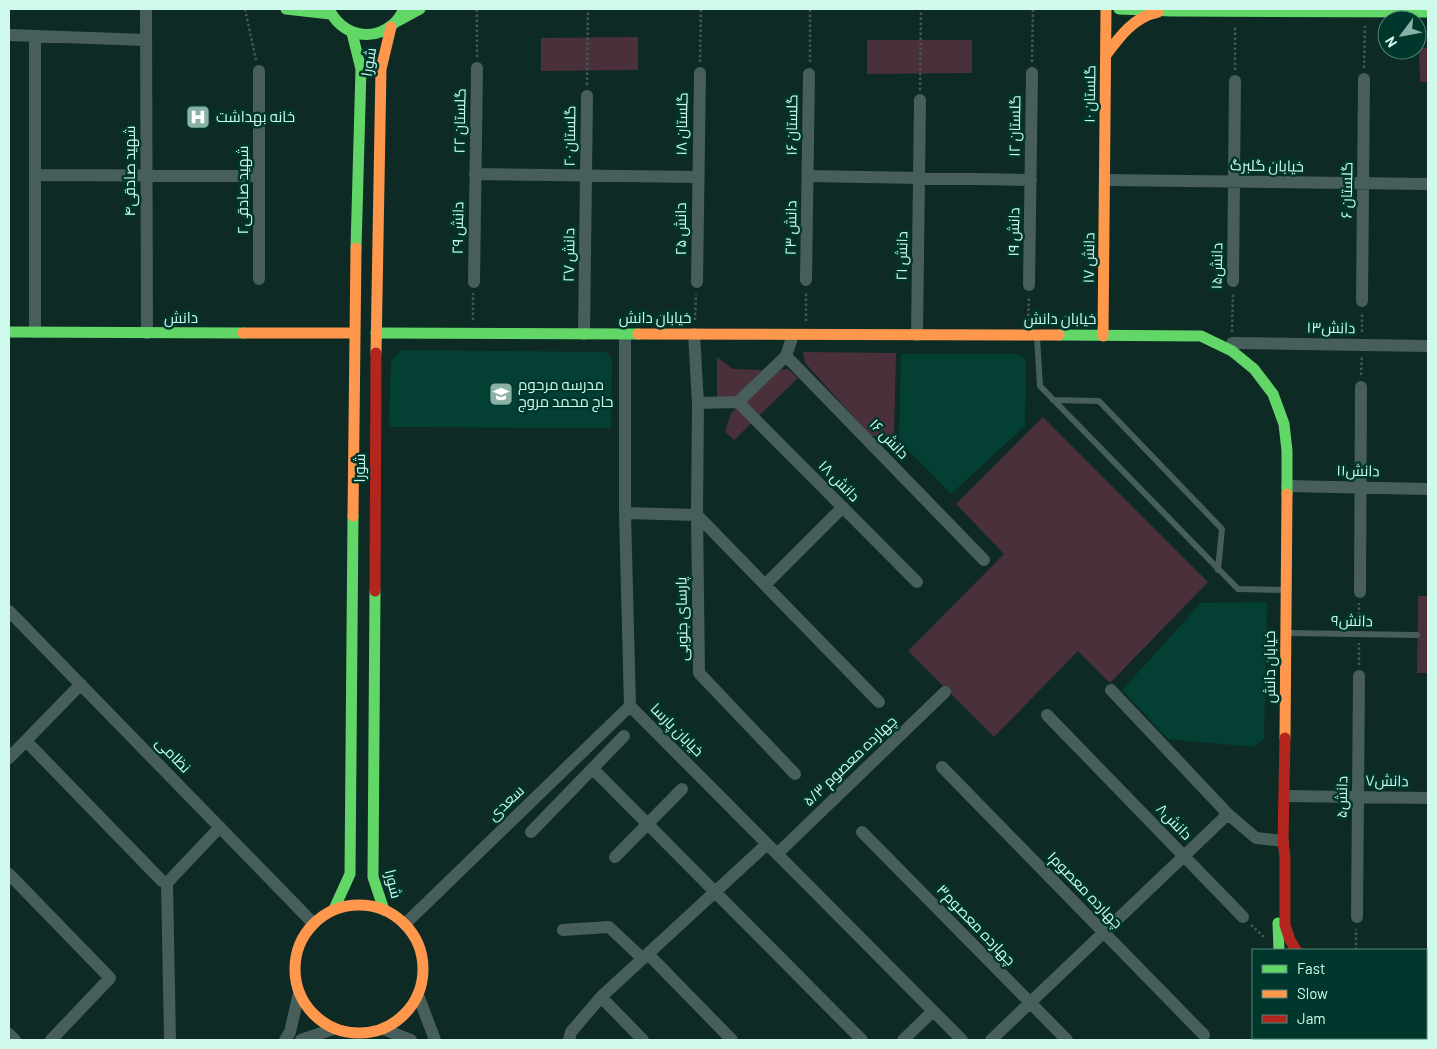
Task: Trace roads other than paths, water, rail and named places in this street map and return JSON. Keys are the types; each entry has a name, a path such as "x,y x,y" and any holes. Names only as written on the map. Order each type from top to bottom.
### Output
{"street":[{"name":"شهید صادقی۴","path":"146,9 147,333"},
{"path":"286,9 330,11 340,26 352,33 366,36 379,33 420,9"},
{"name":"شورا","path":"384,910 373,878 376,333 381,69 394,24 404,9"},
{"name":"گلستان ۱۰","path":"1104,180 1106,9"},
{"path":"1119,9 1171,11"},
{"path":"1106,55 1118,38 1151,12 1235,10 1428,12"},
{"name":"شورا","path":"334,909 350,876 354,333 361,69 352,33"},
{"path":"9,35 146,40"},
{"path":"35,36 36,332"},
{"name":"گلستان ۲۲","path":"475,174 476,68"},
{"name":"شهید صادقی۲","path":"259,71 259,279"},
{"name":"گلستان ۱۸","path":"697,177 700,73"},
{"name":"گلستان ۱۲","path":"1031,180 1032,73"},
{"name":"گلستان ۱۶","path":"808,176 809,74"},
{"name":"گلستان ۶","path":"1362,302 1364,79"},
{"name":"دانش۱۵","path":"1233,281 1235,82"},
{"name":"گلستان ۲۰","path":"586,176 587,96"},
{"name":"دانش ۲۱","path":"917,335 920,100"},
{"path":"475,174 697,177"},
{"name":"دانش ۲۹","path":"474,282 475,174"},
{"path":"35,175 259,176"},
{"name":"دانش ۲۷","path":"584,334 586,176"},
{"path":"808,176 1031,180"},
{"name":"دانش ۲۳","path":"806,280 808,176"},
{"name":"دانش ۲۵","path":"697,177 697,282"},
{"name":"دانش ۱۹","path":"1029,285 1031,180"},
{"name":"خیابان گلبرگ","path":"1104,180 1428,184"},
{"name":"دانش ۱۷","path":"1103,336 1104,180"},
{"name":"دانش","path":"9,332 354,333"},
{"name":"خیابان دانش","path":"376,333 1201,336 1232,351 1254,369 1273,394 1284,424 1287,451 1285,796 1283,841 1285,857 1285,925 1295,949"},
{"name":"خیابان پارسا","path":"625,334 625,514 630,706 962,1040"},
{"name":"پارسای جنوبی","path":"694,334 698,403 698,674 795,774"},
{"path":"698,403 738,402 786,356 793,335"},
{"name":"دانش۱۳","path":"1232,343 1428,346"},
{"name":"دانش ۱۶","path":"786,356 984,560"},
{"path":"1360,592 1361,387"},
{"name":"دانش ۱۸","path":"738,402 917,582"},
{"name":"دانش۱۱","path":"1287,486 1428,489"},
{"path":"765,585 843,507"},
{"path":"625,514 697,515 879,702"},
{"name":"نظامی","path":"9,611 313,923"},
{"name":"دانش۵","path":"1357,918 1359,676"},
{"path":"9,758 81,684"},
{"path":"1111,690 1228,814 1256,838 1283,841"},
{"name":"چهارده معصوم ۵/۳","path":"777,854 946,692"},
{"name":"سعدی","path":"405,924 630,706"},
{"name":"دانش۸","path":"1047,715 1243,918"},
{"path":"531,832 624,736"},
{"path":"26,741 162,881"},
{"name":"چهارده معصوم۱","path":"942,767 1204,1035"},
{"path":"593,769 862,1040"},
{"path":"615,857 682,789"},
{"name":"دانش۷","path":"1285,796 1428,798"},
{"path":"992,1040 1228,814"},
{"path":"170,1040 167,884 220,827"},
{"name":"چهارده معصوم۳","path":"862,832 1067,1040"},
{"name":"خیابان دانش","path":"1279,949 1278,854 1283,841"},
{"path":"569,1040 571,1032 601,997 767,844"},
{"path":"9,874 110,978 51,1040"},
{"path":"350,876 355,880 373,878"},
{"path":"359,904 384,910 405,924 418,945 423,970 418,995 404,1015 383,1029 358,1034 333,1029 312,1014 299,993 294,968 299,944 313,923 334,909 359,904"},
{"path":"563,930 609,927 645,956 732,1040"},
{"path":"285,1040 290,1032 299,993"},
{"path":"418,995 435,1040"},
{"path":"601,997 643,1040"},
{"path":"904,1040 933,1011"},
{"path":"301,1040 333,1029"},
{"path":"383,1029 411,1040"},
{"path":"9,1034 15,1040"}],"lane":[{"path":"1033,335 1040,386 1218,570 1238,589 1286,590"},
{"path":"1053,400 1099,401 1222,529 1218,570"},
{"name":"دانش۹","path":"1286,633 1417,634"}],"place":[{"name":"خانه بهداشت","path":"198,117"},
{"name":"مدرسه مرحوم حاج محمد مروج","path":"501,394"}]}
